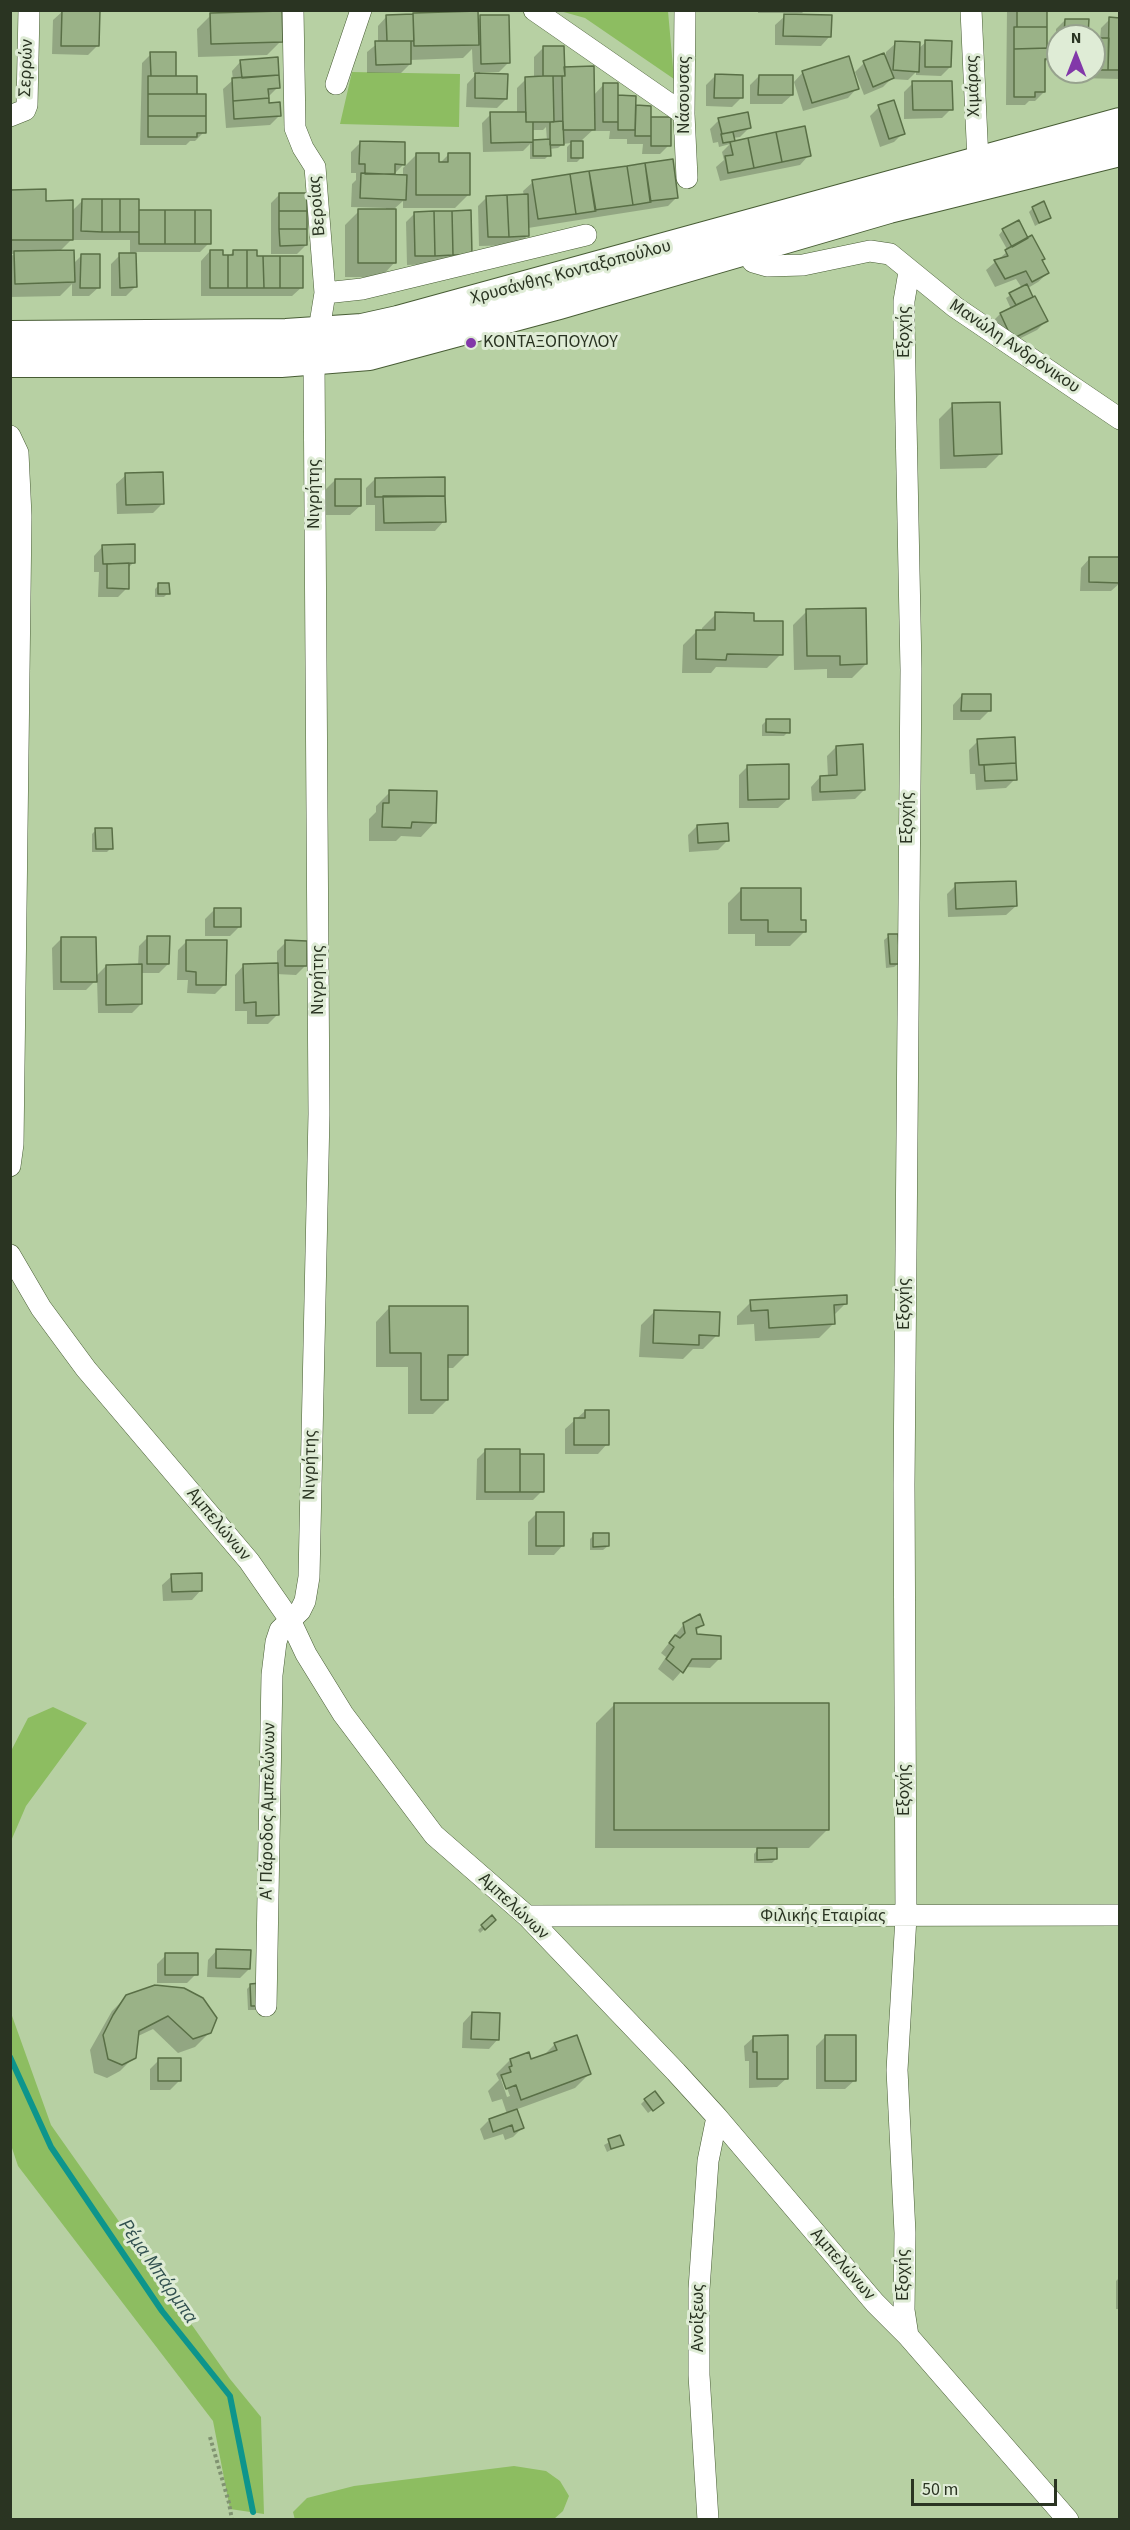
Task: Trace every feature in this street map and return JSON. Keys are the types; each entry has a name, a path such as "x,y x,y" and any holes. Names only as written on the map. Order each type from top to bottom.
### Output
{"main road":[{"name":"Χρυσάνθης Κονταξοπούλου","path":"10,362 316,347 362,329 1119,123"},
{"name":"Χρυσάνθης Κονταξοπούλου","path":"10,336 316,347 369,355 559,304 889,208 1119,151"}],"street":[{"name":"Σερρών","path":"10,116 25,110 27,105 29,10"},
{"name":"Βεροίας","path":"293,10 295,128 303,148 315,167 325,293 316,347"},
{"path":"336,84 361,10"},
{"path":"534,10 684,114"},
{"name":"Νάσουσας","path":"685,10 684,114 687,178"},
{"name":"Χιμάρας","path":"971,10 978,161"},
{"path":"325,293 362,289 586,235"},
{"name":"Μανώλη Ανδρόνικου","path":"745,249 748,258 757,265 785,267 870,251 890,254 909,272 955,307 1119,419"},
{"name":"Εξοχής","path":"908,2336 904,2310 905,2233 897,2070 906,1917 904,1484 911,648 904,323 909,272"},
{"name":"Νιγρήτης","path":"290,1620 300,1611 305,1601 309,1577 319,1114 316,347"},
{"path":"10,436 18,453 21,516 13,1144 10,1166"},
{"name":"Αμπελώνων","path":"10,1255 41,1308 86,1369 249,1561 290,1620 306,1654 343,1714 427,1826 527,1916 717,2117 875,2303 908,2336 1068,2520"},
{"name":"Α' Πάροδος Αμπελώνων","path":"266,2006 272,1675 276,1642 280,1630 290,1620"},
{"name":"Φιλικής Εταιρίας","path":"527,1916 1119,1915"},
{"name":"Ανοίξεως","path":"708,2520 699,2375 699,2289 708,2161 717,2117"}],"path":[{"path":"210,2437 232,2520"}],"green space":[{"path":"560,11 668,11 674,79 585,18"},
{"path":"352,72 460,74 459,127 340,124"},
{"path":"53,1707 87,1723 26,1806 11,1841 11,1751 28,1718"},
{"path":"11,2013 51,2125 230,2379 261,2417 264,2514 230,2509 213,2421 18,2166 11,2145"},
{"path":"514,2466 546,2471 560,2481 569,2496 563,2511 554,2519 295,2520 293,2512 307,2498 354,2486"}],"building":[{"path":"62,10 100,10 99,46 61,46"},
{"path":"1017,10 1047,10 1046,27 1017,27"},
{"path":"282,11 283,42 211,44 210,13"},
{"path":"478,11 479,45 414,46 413,13"},
{"path":"413,14 414,41 387,41 386,15"},
{"path":"784,14 832,15 831,37 783,36"},
{"path":"480,15 509,15 510,63 481,64"},
{"path":"1109,17 1120,18 1120,70 1108,70"},
{"path":"1065,19 1089,19 1089,24 1065,24"},
{"path":"1014,27 1046,27 1046,48 1014,49"},
{"path":"1106,38 1109,38 1108,70 1106,70"},
{"path":"925,40 952,41 951,67 925,67"},
{"path":"375,41 411,41 411,64 376,65"},
{"path":"895,41 920,42 919,72 893,70"},
{"path":"543,46 564,46 565,76 543,76"},
{"path":"1046,48 1045,92 1035,92 1035,97 1014,97 1014,49"},
{"path":"150,52 176,52 176,76 151,76"},
{"path":"884,53 894,78 873,87 863,61"},
{"path":"849,56 859,89 812,103 802,71"},
{"path":"278,57 279,75 242,78 240,60"},
{"path":"594,66 595,130 563,130 562,76 565,76 564,67"},
{"path":"475,73 508,74 507,99 475,98"},
{"path":"715,74 743,75 743,98 714,98"},
{"path":"279,75 280,88 268,89 269,98 233,101 232,78"},
{"path":"759,75 793,75 793,95 758,95"},
{"path":"148,76 197,76 197,94 148,94"},
{"path":"553,76 554,122 526,122 525,77"},
{"path":"912,81 952,81 953,110 913,110"},
{"path":"603,83 618,83 618,122 603,122"},
{"path":"148,94 206,94 206,116 148,116"},
{"path":"618,95 636,96 635,130 618,130"},
{"path":"269,98 269,103 280,102 281,116 234,119 233,101"},
{"path":"894,100 905,134 889,139 878,105"},
{"path":"636,105 651,106 651,136 635,136"},
{"path":"490,112 526,112 526,122 533,122 533,142 491,143"},
{"path":"748,112 751,128 722,134 718,118"},
{"path":"148,116 206,116 206,133 197,133 197,137 148,137"},
{"path":"651,117 671,117 671,146 651,146"},
{"path":"563,121 564,145 550,145 550,122"},
{"path":"805,126 811,156 782,162 776,132"},
{"path":"733,132 735,141 723,143 721,134"},
{"path":"776,132 782,162 754,168 748,138"},
{"path":"748,138 754,168 728,173 725,156 733,155 730,142"},
{"path":"550,139 551,156 533,156 533,140"},
{"path":"360,141 405,142 405,165 395,164 395,174 365,174 365,164 359,164"},
{"path":"571,141 583,141 583,158 571,158"},
{"path":"416,153 439,153 439,162 448,162 448,153 470,153 470,195 416,195"},
{"path":"673,159 678,198 650,201 645,163"},
{"path":"645,163 651,202 633,205 627,166"},
{"path":"627,166 633,205 595,210 589,171"},
{"path":"589,171 596,211 576,214 570,174"},
{"path":"361,173 407,175 406,200 360,198"},
{"path":"570,174 576,214 538,219 532,180"},
{"path":"46,189 46,201 73,200 73,240 10,240 10,190"},
{"path":"279,193 307,193 307,211 279,211"},
{"path":"528,194 529,236 509,237 507,195"},
{"path":"507,195 509,237 488,237 486,196"},
{"path":"82,199 102,199 102,232 81,231"},
{"path":"102,199 120,199 120,232 102,232"},
{"path":"120,199 139,199 139,232 120,232"},
{"path":"1044,201 1051,218 1039,223 1032,207"},
{"path":"358,209 396,209 396,263 358,263"},
{"path":"139,210 165,210 165,244 139,244"},
{"path":"165,210 195,210 195,244 165,244"},
{"path":"195,210 211,210 211,244 195,244"},
{"path":"471,210 472,255 453,255 452,211"},
{"path":"279,211 307,211 307,229 279,229"},
{"path":"434,211 435,256 415,256 414,212"},
{"path":"434,211 452,211 453,255 435,256"},
{"path":"1019,220 1028,238 1012,247 1002,229"},
{"path":"279,229 307,229 307,245 280,246"},
{"path":"1032,235 1045,259 1042,260 1049,273 1032,282 1026,271 1005,279 994,260 1008,256 1005,250"},
{"path":"74,250 75,282 15,284 14,251"},
{"path":"210,250 223,250 223,255 228,255 228,288 210,288"},
{"path":"233,250 247,250 247,288 228,288 228,255 233,255"},
{"path":"247,250 257,250 257,256 263,256 264,288 247,288"},
{"path":"119,253 136,253 137,287 120,288"},
{"path":"81,254 100,254 100,288 80,288"},
{"path":"263,256 280,256 280,288 264,288"},
{"path":"280,256 303,256 303,288 280,288"},
{"path":"1027,284 1033,297 1016,305 1009,293"},
{"path":"1035,296 1048,321 1012,339 1000,313"},
{"path":"1000,402 1002,454 954,456 952,403"},
{"path":"163,472 164,504 126,505 125,473"},
{"path":"445,477 445,496 375,497 375,478"},
{"path":"335,479 361,479 361,506 335,506"},
{"path":"383,496 445,496 446,522 384,523"},
{"path":"135,544 135,563 103,564 102,545"},
{"path":"1089,557 1120,557 1120,583 1089,582"},
{"path":"129,563 129,589 107,588 107,564"},
{"path":"158,583 169,583 170,594 158,594"},
{"path":"866,608 867,664 840,665 840,656 807,656 806,609"},
{"path":"715,612 754,613 754,621 783,621 783,655 727,654 726,660 696,659 696,630 715,630"},
{"path":"962,694 991,694 991,711 961,711"},
{"path":"766,719 790,719 790,733 766,732"},
{"path":"1015,737 1016,763 979,765 977,739"},
{"path":"863,744 865,790 820,792 820,776 837,775 836,746"},
{"path":"1016,763 1017,780 985,781 984,765"},
{"path":"789,764 789,799 748,800 747,765"},
{"path":"389,790 437,791 436,823 412,822 411,828 382,827 383,803 389,803"},
{"path":"728,823 729,841 698,843 697,825"},
{"path":"95,828 112,828 113,849 96,849"},
{"path":"1016,881 1017,906 956,909 955,883"},
{"path":"741,888 801,888 801,920 806,920 806,932 768,932 768,920 741,920"},
{"path":"214,908 241,908 241,927 214,927"},
{"path":"888,934 898,934 900,964 890,964"},
{"path":"147,936 170,936 169,964 147,964"},
{"path":"61,937 96,937 97,982 61,982"},
{"path":"186,940 227,940 226,985 196,985 196,972 186,971"},
{"path":"285,940 307,941 307,966 285,966"},
{"path":"278,963 279,1015 256,1016 256,1002 244,1003 243,964"},
{"path":"142,964 142,1004 106,1005 106,965"},
{"path":"847,1295 847,1304 834,1305 835,1324 769,1328 768,1310 751,1311 750,1300"},
{"path":"389,1306 468,1306 468,1355 448,1355 448,1400 421,1400 421,1353 390,1353"},
{"path":"654,1310 720,1312 719,1336 699,1335 699,1345 653,1343"},
{"path":"585,1410 609,1410 609,1445 574,1445 574,1418 585,1418"},
{"path":"485,1449 520,1449 520,1492 485,1492"},
{"path":"520,1454 544,1454 544,1492 520,1492"},
{"path":"536,1512 564,1512 564,1546 536,1546"},
{"path":"593,1533 609,1533 609,1546 593,1547"},
{"path":"202,1573 202,1591 172,1592 171,1574"},
{"path":"700,1614 704,1625 696,1628 697,1634 721,1636 721,1659 692,1659 683,1673 666,1659 674,1647 669,1643 675,1635 680,1638 685,1633 683,1623"},
{"path":"614,1703 829,1703 829,1830 614,1830"},
{"path":"757,1848 777,1848 777,1859 757,1860"},
{"path":"492,1915 496,1920 485,1930 481,1925"},
{"path":"216,1949 251,1950 250,1969 216,1968"},
{"path":"165,1953 198,1953 198,1975 165,1975"},
{"path":"261,1983 262,2006 251,2006 250,1984"},
{"path":"155,1985 184,1988 203,1998 217,2018 211,2033 193,2039 168,2016 139,2031 136,2058 122,2065 108,2059 103,2035 113,2015 126,1995"},
{"path":"472,2012 500,2013 499,2040 471,2039"},
{"path":"577,2035 591,2074 521,2100 516,2085 506,2089 501,2075 511,2072 510,2059 529,2052 531,2059 557,2050 554,2043"},
{"path":"788,2035 788,2079 757,2079 757,2052 753,2052 753,2036"},
{"path":"825,2035 856,2035 856,2081 825,2081"},
{"path":"158,2058 181,2058 181,2081 158,2081"},
{"path":"655,2091 664,2103 653,2111 644,2099"},
{"path":"517,2109 524,2128 514,2132 512,2125 493,2132 489,2119"},
{"path":"620,2135 624,2145 611,2149 608,2139"}],"waterway":[{"name":"Ρέμα Μπάρμπα","path":"10,2057 51,2147 162,2311 230,2396 253,2512"}],"place":[{"name":"ΚΟΝΤΑΞΟΠΟΥΛΟΥ","path":"471,343"}]}
